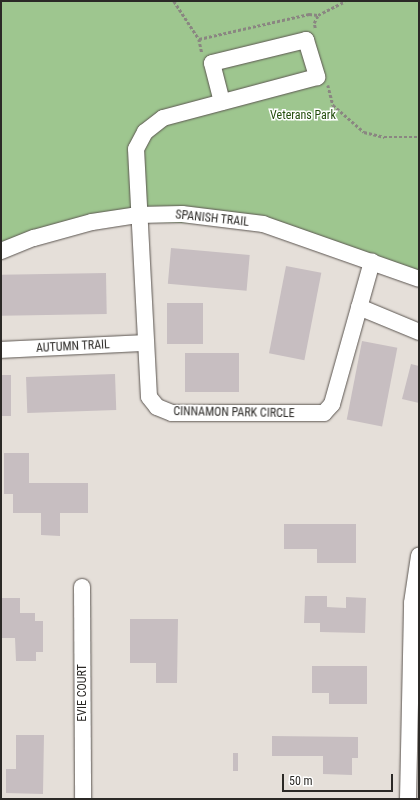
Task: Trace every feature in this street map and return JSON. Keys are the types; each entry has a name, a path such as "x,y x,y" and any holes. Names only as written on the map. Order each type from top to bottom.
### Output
{"street":[{"name":"CINNAMON PARK CIRCLE","path":"222,102 212,63 306,40 316,77 163,118 146,132 136,149 144,343 149,397 163,411 324,413 332,404 372,262"},
{"name":"SPANISH TRAIL","path":"1,251 34,238 92,222 138,215 182,214 263,224 419,279"},
{"path":"359,307 419,332"},
{"name":"AUTUMN TRAIL","path":"1,350 144,343"},
{"path":"408,799 412,603 419,556"},
{"name":"EVIE COURT","path":"82,587 83,799"}],"path":[{"path":"174,1 199,39 201,49"},
{"path":"199,39 309,14 318,15 345,1"},
{"path":"317,36 314,23 318,15"},
{"path":"327,78 333,105 364,132 384,137 419,137"}],"green space":[{"name":"Veterans Park","path":"1,1 419,1 419,280 263,224 92,222 1,254"}],"building":[{"path":"171,248 250,255 247,291 168,284"},
{"path":"286,266 321,273 304,360 269,353"},
{"path":"106,273 107,314 2,316 1,275"},
{"path":"167,303 203,303 203,344 167,344"},
{"path":"362,341 397,348 382,426 347,420"},
{"path":"185,353 239,353 239,392 185,392"},
{"path":"411,364 419,366 419,403 402,399"},
{"path":"115,374 116,410 27,413 26,377"},
{"path":"1,375 11,375 11,416 1,416"},
{"path":"4,453 29,453 29,483 88,483 88,513 60,513 60,536 41,535 41,513 13,513 13,494 4,494"},
{"path":"284,524 356,524 356,563 317,563 317,549 284,549"},
{"path":"305,596 327,596 327,607 346,608 346,597 366,598 365,633 320,632 320,623 304,623"},
{"path":"1,598 20,598 20,613 35,613 35,621 43,621 43,652 36,652 36,661 16,661 15,638 1,638"},
{"path":"130,619 178,619 177,683 156,683 156,663 130,663"},
{"path":"312,666 367,666 367,704 329,704 329,693 312,693"},
{"path":"16,735 44,735 43,794 6,793 6,769 16,769"},
{"path":"272,736 358,737 358,758 352,758 352,775 323,774 323,756 272,756"},
{"path":"233,753 238,753 238,771 233,771"}]}
